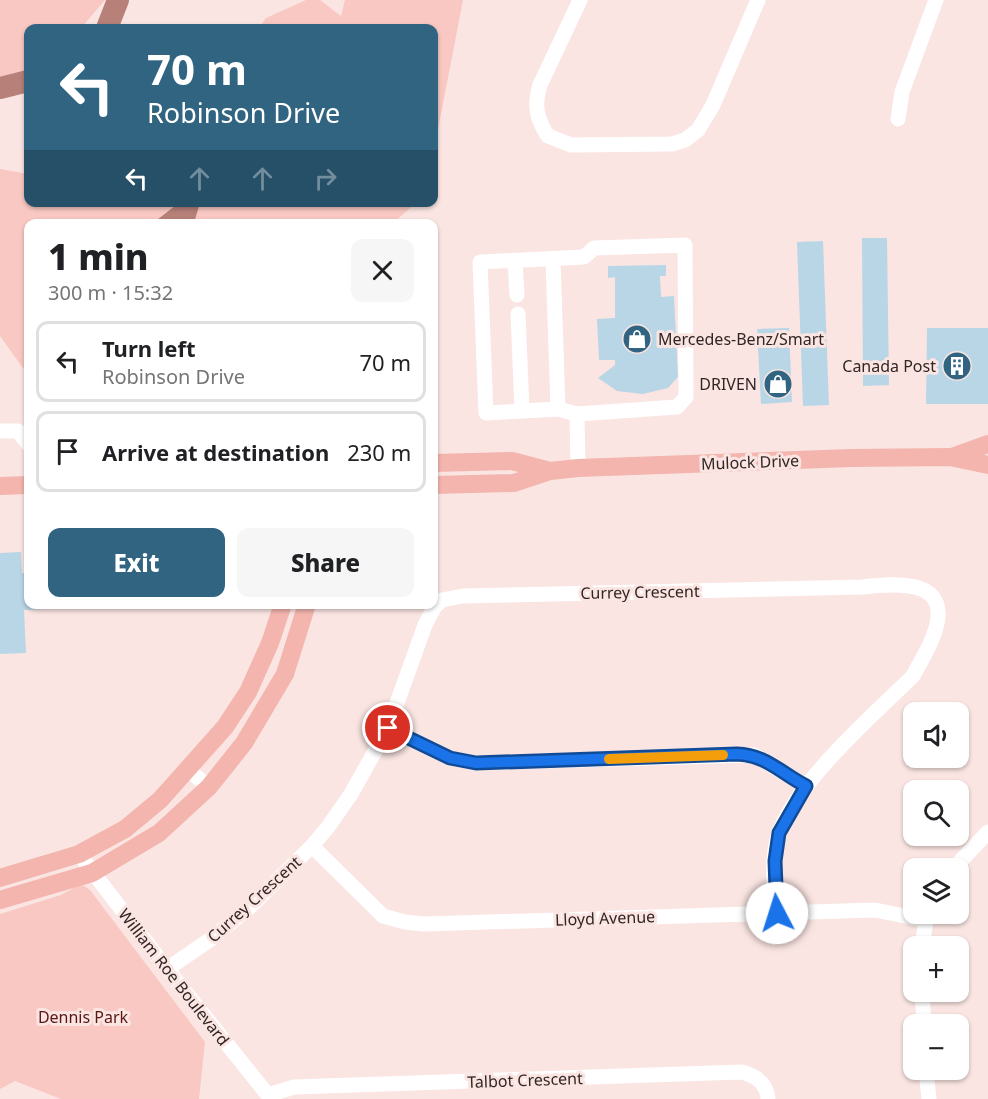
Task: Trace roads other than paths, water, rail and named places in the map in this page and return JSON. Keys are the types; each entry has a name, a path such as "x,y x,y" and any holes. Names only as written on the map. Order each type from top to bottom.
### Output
{"main road":[{"name":"Mulock Drive","path":"950,457 988,444"},
{"name":"Mulock Drive","path":"438,485 513,483 550,471 578,468 851,458 950,457 988,465"},
{"name":"Mulock Drive","path":"438,463 512,460 550,471"},
{"path":"0,486 24,485"},
{"path":"0,878 79,854 124,829 159,800 225,727 248,692 270,643 281,609"},
{"path":"0,900 92,873 159,833 209,787 244,743 285,674 305,609"}],"street":[{"path":"580,0 540,84 535,113 548,136 571,145 672,144 685,140 698,130 713,105 758,0"},
{"path":"898,119 902,92 936,0"},
{"path":"685,245 686,397 677,407 577,414 558,409 486,413 480,262 515,261 584,257 594,248 685,245"},
{"path":"553,259 558,409"},
{"path":"515,261 517,295"},
{"path":"518,314 522,411"},
{"path":"577,414 578,468"},
{"path":"0,431 18,431 24,439"},
{"name":"Currey Crescent","path":"438,603 442,600 463,596 862,587 896,583 922,588 936,601 938,609 935,632 924,658 913,676 806,786 779,833 775,861 777,913"},
{"name":"Currey Crescent","path":"167,969 229,925 312,846 351,794 388,728 425,625 433,609"},
{"path":"388,728 450,758 476,763 754,755 806,786"},
{"path":"187,769 209,787"},
{"path":"963,858 988,832"},
{"name":"Lloyd Avenue","path":"312,846 383,916 405,922 424,924 875,910 903,914"},
{"name":"William Roe Boulevard","path":"79,854 167,969 270,1097"},
{"name":"Talbot Crescent","path":"270,1097 294,1087 306,1086 742,1072 759,1079 766,1089 768,1099"},
{"path":"927,1080 929,1099"}],"waterway":[{"path":"109,24 118,0"},
{"path":"0,88 24,82"}],"place":[{"name":"Mercedes-Benz/Smart","path":"637,339"},
{"name":"Canada Post","path":"957,366"},
{"name":"DRIVEN","path":"778,384"}],"park label":[{"name":"Dennis Park","path":"83,1017"}]}
